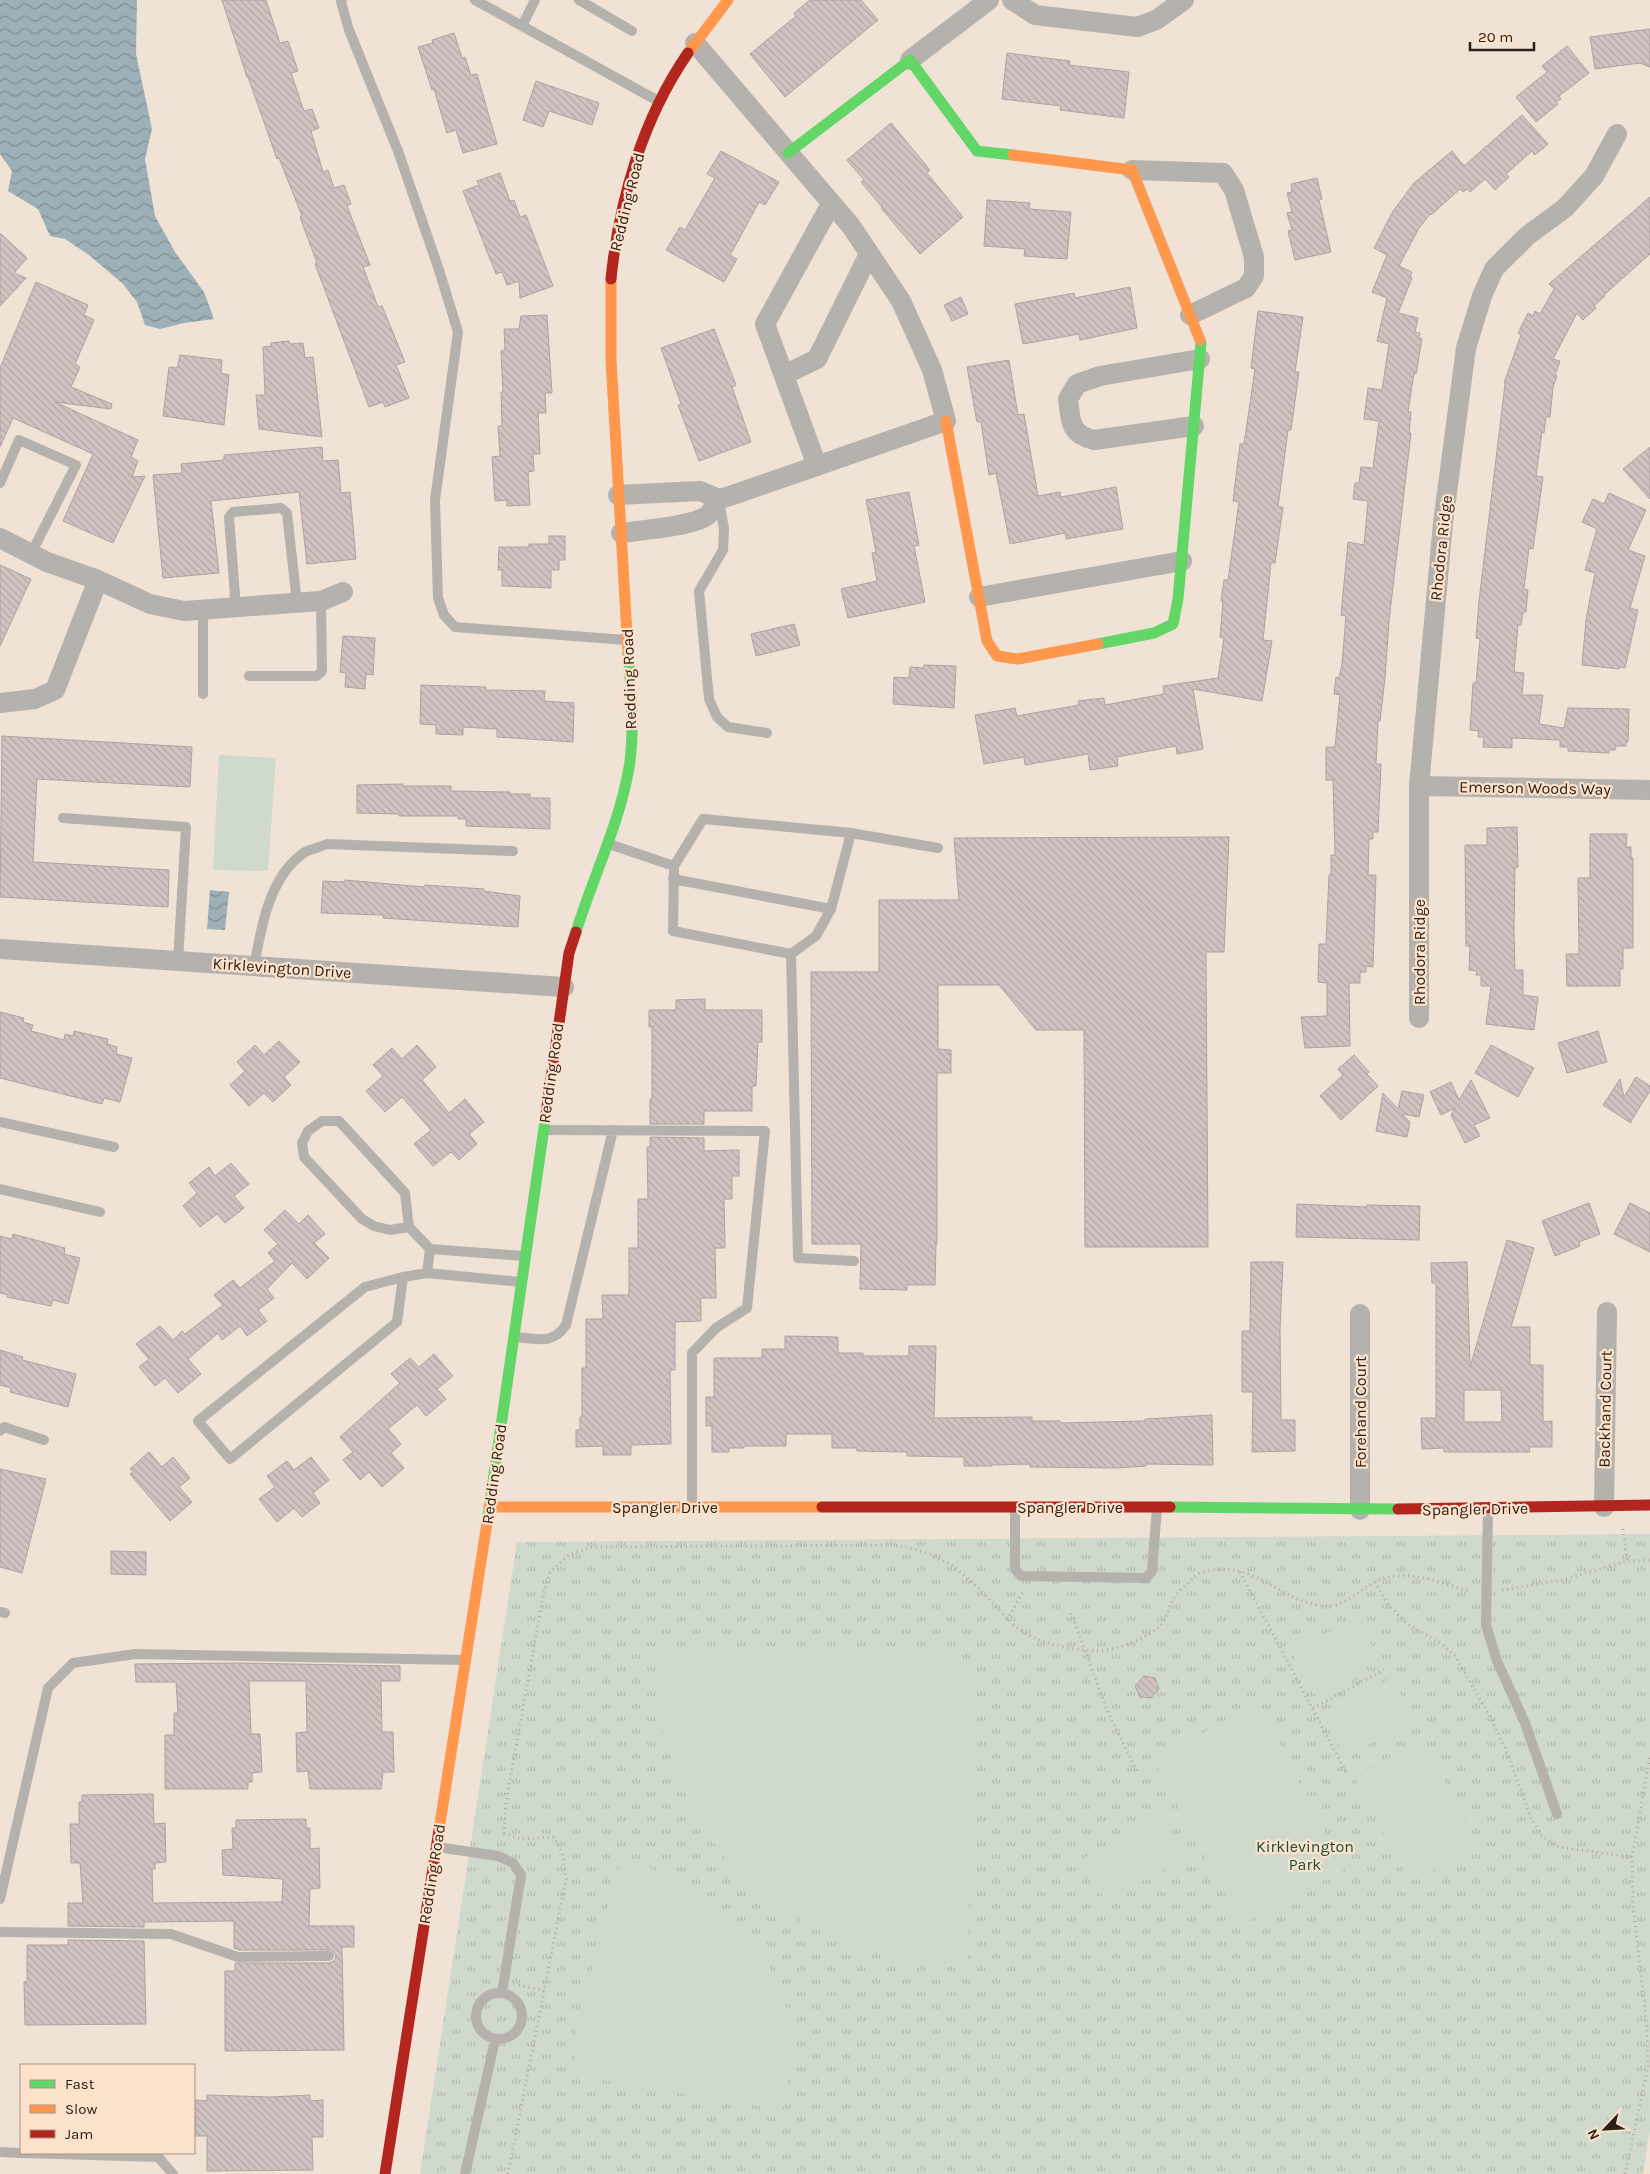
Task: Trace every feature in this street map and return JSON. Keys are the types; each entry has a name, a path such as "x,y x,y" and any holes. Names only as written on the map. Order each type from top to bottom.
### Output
{"street":[{"name":"Redding Road","path":"385,2174 466,1660 569,952 608,844 625,789 629,768 631,696 610,353 612,262 618,230 637,156 661,102 695,43 728,0"},
{"path":"788,153 989,0"},
{"path":"1012,0 1035,15 1137,26 1156,20 1184,0"},
{"path":"695,43 851,226 901,301 932,370 946,421 987,641 997,656 1018,660 1154,634 1173,624 1182,561 1201,343 1132,170"},
{"path":"910,60 977,151 1132,170 1223,173 1234,190 1254,257 1254,276 1246,288 1190,315"},
{"name":"Rhodora Ridge","path":"1419,1018 1419,786 1443,523 1466,348 1472,324 1494,269 1527,236 1565,208 1594,176 1617,134"},
{"path":"817,466 766,324 831,204"},
{"path":"784,375 817,359 870,254"},
{"path":"1194,426 1094,440 1082,437 1072,425 1068,399 1077,384 1100,376 1200,359"},
{"path":"618,495 700,491 719,499 946,421"},
{"path":"621,533 687,523 704,517 714,509 719,499"},
{"path":"0,538 31,554 98,580 150,604 184,611 236,609 320,601 343,592"},
{"path":"979,597 1182,561"},
{"path":"0,703 35,699 55,690 98,580"},
{"name":"Emerson Woods Way","path":"1419,786 1650,790"},
{"name":"Kirklevington Drive","path":"0,949 564,987"},
{"name":"Backhand Court","path":"1607,1312 1612,1506"},
{"name":"Forehand Court","path":"1360,1314 1360,1510"},
{"name":"Spangler Drive","path":"489,1507 1157,1507 1360,1510 1650,1505"}],"lane":[{"path":"342,0 349,30 398,151 458,332 435,500 438,598 444,615 455,627 627,640"},
{"path":"475,0 661,102"},
{"path":"522,26 535,0"},
{"path":"579,0 632,31"},
{"path":"0,483 19,440 76,465 31,554"},
{"path":"719,499 724,529 723,550 699,591 709,698 717,717 728,727 767,732"},
{"path":"236,609 229,517 233,512 281,508 286,513 298,603"},
{"path":"249,676 317,676 322,671 320,601"},
{"path":"203,694 204,610"},
{"path":"63,818 186,828 178,961"},
{"path":"851,834 831,908 816,936 791,954 673,931 674,866 703,819 851,834 938,848"},
{"path":"254,966 261,927 270,900 292,864 306,852 327,844 513,852"},
{"path":"608,844 674,866"},
{"path":"673,880 831,908"},
{"path":"791,954 798,1258 854,1261"},
{"path":"408,1227 390,1230 374,1226 362,1219 304,1157 302,1143 308,1131 322,1121 338,1122 405,1193 408,1227 430,1249 525,1256"},
{"path":"0,1122 114,1147"},
{"path":"543,1130 765,1131 747,1308 716,1328 692,1353 692,1507"},
{"path":"514,1336 549,1340 559,1335 566,1325 613,1130"},
{"path":"0,1190 100,1212"},
{"path":"427,1273 430,1249"},
{"path":"403,1277 397,1322 230,1459 198,1420 365,1287 403,1277 427,1273 522,1282"},
{"path":"0,1431 4,1426 44,1440"},
{"path":"1014,1507 1015,1570 1021,1576 1146,1578 1152,1571 1157,1507"},
{"path":"1488,1509 1486,1625 1497,1661 1525,1723 1557,1814"},
{"path":"0,1899 48,1688 73,1663 135,1654 466,1660"},
{"path":"436,1847 498,1856 513,1863 521,1875 502,1993"},
{"path":"0,1932 170,1934 238,1957 329,1956"},
{"path":"492,1993 502,1993 510,1996 517,2002 522,2010 522,2020 519,2029 513,2036 495,2040 487,2037 480,2031 475,2013 478,2004 484,1998 492,1993"},
{"path":"465,2174 495,2040"},
{"path":"0,2152 20,2153"},
{"path":"56,2154 158,2157 173,2174"}],"path":[{"path":"1612,1506 1627,1560"},
{"path":"508,2174 566,1879 563,1856 554,1836 520,1839 504,1833 506,1803 543,1596 550,1572 569,1555 592,1547 894,1545 923,1550 951,1564 977,1586 1007,1620 1031,1636 1055,1646 1096,1651 1129,1645 1160,1626 1175,1595 1197,1574 1219,1569 1251,1574 1313,1605 1326,1606 1343,1603 1375,1582 1400,1576 1416,1576 1469,1591"},
{"path":"1502,1590 1562,1580 1627,1560 1650,1560"},
{"path":"1240,1571 1346,1772"},
{"path":"1007,1620 1033,1576"},
{"path":"1375,1582 1387,1603 1406,1623 1443,1645 1460,1664 1495,1727 1506,1750 1531,1818 1543,1837 1559,1847 1632,1857"},
{"path":"1071,1614 1109,1716 1138,1773"},
{"path":"1312,1708 1384,1670"},
{"path":"1625,2174 1648,2066 1647,2026 1633,1905 1632,1857 1650,1756"},
{"path":"504,1981 545,1991"}],"green space":[{"path":"219,755 276,758 268,871 213,870"},
{"name":"Kirklevington Park","path":"1650,1534 1650,2130 1643,2174 420,2174 517,1542"},
{"path":"1357,1617 1379,1660 1313,1695 1291,1652"},
{"path":"955,1650 975,1671 968,1961 923,1961 899,1958 850,1944 803,1922 762,1893 729,1863 694,1812 670,1755 660,1717 655,1653"},
{"path":"1392,1678 1415,1720 1345,1757 1323,1715"},
{"path":"1257,1704 1345,1869 1241,1925 1153,1759"},
{"path":"1424,1740 1479,1846 1409,1882 1354,1776"},
{"path":"1164,1815 1186,1858 1105,1901 1083,1858"},
{"path":"622,1856 681,1883 715,1905 743,1931 766,1962 782,1995 793,2032 791,2064 782,2110 589,2078 570,2052"}],"water":[{"path":"0,0 137,0 136,54 152,129 145,159 155,216 175,252 204,292 214,319 184,323 160,329 145,325 137,302 123,284 89,255 65,239 50,236 38,209 8,191 12,171 0,154"},
{"path":"210,890 229,892 225,930 207,929"}],"building":[{"path":"222,0 266,0 280,43 288,41 298,71 291,73 304,111 312,109 319,128 311,131 323,172 328,170 334,188 344,185 351,204 347,206 370,265 363,267 378,307 382,306 405,362 396,365 409,398 385,407 383,402 369,407 315,264 317,263 300,217 302,216 279,158 277,159 247,77"},
{"path":"810,0 861,0 878,20 785,97 750,54 796,16 794,13"},
{"path":"1650,29 1650,67 1640,63 1595,69 1590,37"},
{"path":"454,33 462,58 465,57 471,75 477,74 497,144 463,153 456,130 447,133 434,89 432,90 418,47 433,43 432,40"},
{"path":"1567,46 1589,73 1559,96 1561,99 1556,102 1558,104 1536,122 1516,97 1547,72 1542,66"},
{"path":"1007,53 1070,61 1069,65 1129,72 1124,118 1060,110 1061,106 1002,99"},
{"path":"536,81 599,103 592,125 549,111 543,127 523,120"},
{"path":"1522,115 1548,144 1535,155 1532,151 1506,174 1509,177 1495,190 1485,179 1470,192 1467,189 1463,192 1460,189 1430,214 1419,228 1399,266 1412,272 1410,277 1412,278 1398,313 1418,318 1415,332 1420,333 1419,338 1422,339 1408,412 1411,412 1409,433 1411,433 1389,621 1385,678 1380,721 1378,721 1376,764 1381,764 1378,832 1373,832 1373,839 1369,839 1368,875 1376,875 1373,967 1366,966 1366,972 1360,972 1360,983 1349,983 1350,1046 1305,1048 1301,1017 1327,1016 1327,983 1318,982 1319,944 1326,944 1331,855 1335,855 1333,780 1326,780 1326,747 1335,747 1340,695 1334,694 1336,677 1339,678 1342,664 1346,616 1341,615 1348,542 1364,545 1368,501 1353,499 1355,483 1359,483 1361,467 1373,468 1379,421 1364,419 1368,388 1382,390 1389,344 1377,341 1387,298 1372,292 1387,255 1374,248 1393,211 1414,183 1452,151 1464,166"},
{"path":"891,123 930,170 927,173 963,217 920,254 881,208 861,182 864,180 847,160"},
{"path":"721,151 779,182 765,205 759,202 730,255 737,259 724,282 666,250 680,227 685,230 715,178 707,174"},
{"path":"500,173 510,201 514,200 520,217 526,215 553,286 520,298 519,281 507,285 502,272 496,274 463,191 479,185 477,181"},
{"path":"1317,178 1322,199 1319,200 1331,252 1295,260 1288,231 1292,230 1287,213 1292,212 1287,193 1292,192 1291,184"},
{"path":"1650,197 1650,254 1604,295 1594,306 1596,308 1583,320 1577,313 1553,359 1560,361 1555,375 1557,376 1553,387 1550,417 1546,417 1544,433 1542,432 1536,476 1543,477 1533,549 1529,548 1524,589 1528,590 1526,612 1523,612 1521,625 1518,625 1514,672 1524,673 1522,695 1543,695 1539,724 1564,728 1568,708 1629,709 1628,742 1626,742 1626,746 1616,746 1615,750 1609,750 1609,753 1568,751 1568,747 1560,747 1560,740 1512,738 1512,748 1483,747 1484,737 1478,737 1479,731 1470,730 1473,683 1476,683 1480,639 1476,638 1479,601 1504,383 1521,335 1518,333 1528,313 1533,316 1535,311 1540,314 1554,289 1549,284"},
{"path":"987,200 1030,203 1029,209 1071,212 1067,259 1024,256 1025,249 984,246"},
{"path":"0,233 27,258 14,273 26,278 0,306"},
{"path":"36,282 88,305 84,315 94,320 75,364 80,367 71,387 112,404 111,409 55,402 138,440 131,457 138,461 132,477 145,476 113,543 63,521 93,454 13,418 0,447 0,368"},
{"path":"1130,287 1137,328 1080,340 1079,334 1023,344 1015,304 1074,293 1075,298"},
{"path":"961,297 968,314 952,321 944,305"},
{"path":"1258,311 1303,317 1295,372 1299,372 1291,430 1288,430 1278,507 1283,507 1275,563 1271,563 1263,640 1272,641 1262,701 1193,689 1203,749 1177,754 1176,746 1117,757 1118,766 1090,770 1088,754 1025,765 1024,757 984,764 975,715 1015,708 1017,716 1079,705 1078,701 1104,698 1105,705 1164,694 1163,686 1218,678 1224,638 1220,637 1223,601 1221,601 1224,580 1228,580 1239,502 1233,501 1240,444 1244,444 1255,369 1251,368"},
{"path":"547,315 552,393 545,393 546,413 538,413 540,454 533,454 534,471 528,472 530,505 507,506 507,500 495,501 492,457 500,456 498,426 502,426 501,351 505,350 504,329 519,329 521,316"},
{"path":"714,329 736,385 732,387 751,442 699,461 678,405 681,404 661,348"},
{"path":"289,341 290,344 303,343 305,358 313,357 322,437 259,429 256,395 265,395 263,347 271,346 271,343"},
{"path":"180,355 222,360 221,373 229,375 224,425 163,416 169,367 177,368"},
{"path":"1009,360 1018,415 1024,414 1038,496 1060,492 1061,497 1116,487 1123,529 1066,539 1065,533 1010,544 996,473 989,475 981,422 977,422 967,367"},
{"path":"322,447 323,461 338,460 341,493 350,492 356,559 307,564 299,492 211,501 219,573 163,578 153,475 182,473 181,464 224,460 224,455"},
{"path":"1650,447 1650,499 1623,469"},
{"path":"909,492 919,545 914,546 925,602 848,618 841,589 877,581 872,553 876,552 866,500"},
{"path":"1609,493 1646,510 1628,550 1645,556 1630,608 1638,610 1625,668 1619,667 1619,669 1582,665 1586,620 1595,573 1585,570 1597,529 1582,522 1593,499 1604,504"},
{"path":"549,536 565,536 565,560 559,560 559,570 551,570 551,588 502,586 502,570 498,570 499,547 529,547 529,544 549,544"},
{"path":"0,565 31,579 0,646"},
{"path":"794,624 800,645 756,656 751,634"},
{"path":"343,636 375,638 373,675 366,674 365,689 345,687 346,673 340,672"},
{"path":"924,665 956,666 954,708 893,704 894,677 909,678 910,667 924,668"},
{"path":"421,685 486,687 486,690 545,691 544,701 574,703 573,742 497,737 497,729 463,727 463,735 436,734 436,725 420,724"},
{"path":"2,736 192,747 190,787 37,779 33,862 169,870 168,907 0,897"},
{"path":"403,784 402,786 451,786 451,791 510,792 510,794 530,794 530,798 550,798 550,829 466,826 466,819 458,819 458,816 399,816 399,814 357,813 357,785"},
{"path":"1517,827 1518,867 1515,867 1515,970 1523,970 1523,995 1538,997 1534,1030 1486,1024 1491,986 1481,986 1481,975 1476,975 1477,971 1469,970 1470,946 1466,946 1465,845 1487,845 1487,828"},
{"path":"1590,834 1627,834 1626,847 1631,847 1631,857 1633,858 1633,948 1623,948 1623,969 1620,969 1620,986 1567,986 1566,954 1579,954 1578,878 1590,878"},
{"path":"1229,837 1224,952 1206,952 1208,1247 1085,1247 1084,1030 1036,1030 999,985 938,985 938,1049 951,1050 951,1073 937,1073 937,1244 935,1285 907,1285 907,1290 860,1289 861,1244 812,1244 811,972 879,972 879,900 959,900 954,838"},
{"path":"345,880 424,887 425,885 484,889 484,891 520,896 518,927 383,918 383,915 321,913 323,881 345,882"},
{"path":"705,999 705,1010 762,1010 762,1042 758,1042 756,1086 752,1086 752,1111 704,1111 704,1124 650,1124 652,1027 649,1027 649,1010 676,1010 676,1000"},
{"path":"0,1012 24,1018 23,1022 33,1025 31,1031 64,1040 65,1034 73,1036 74,1031 108,1039 107,1044 117,1047 116,1054 132,1058 120,1102 104,1098 102,1104 0,1078"},
{"path":"1598,1031 1607,1062 1567,1073 1558,1043"},
{"path":"279,1041 300,1062 284,1077 291,1085 273,1102 264,1093 249,1106 230,1085 245,1071 237,1062 255,1045 264,1055"},
{"path":"417,1045 436,1067 422,1080 449,1113 465,1099 484,1122 469,1134 477,1144 459,1160 451,1152 433,1166 414,1144 431,1130 402,1097 385,1112 366,1091 383,1076 373,1065 392,1048 402,1059"},
{"path":"1491,1045 1534,1068 1518,1097 1475,1073"},
{"path":"1354,1055 1378,1086 1341,1120 1320,1096 1343,1075 1338,1069"},
{"path":"1636,1077 1650,1086 1650,1091 1631,1123 1603,1105 1620,1079 1624,1097"},
{"path":"1471,1080 1490,1118 1474,1125 1480,1136 1465,1143 1451,1115 1455,1108 1441,1115 1430,1092 1451,1082 1459,1100"},
{"path":"1402,1091 1424,1095 1419,1117 1402,1114 1410,1122 1407,1137 1376,1131 1383,1093 1398,1109"},
{"path":"650,1137 704,1138 704,1151 739,1150 739,1176 732,1176 732,1199 724,1199 725,1248 715,1248 716,1298 701,1298 701,1321 675,1322 675,1370 670,1370 671,1444 631,1445 631,1455 603,1455 603,1446 576,1447 576,1430 580,1430 580,1417 582,1417 582,1368 586,1368 586,1319 603,1319 602,1295 629,1295 629,1248 638,1248 638,1199 648,1199 647,1147 650,1147"},
{"path":"231,1163 249,1184 234,1196 244,1208 225,1223 217,1214 200,1227 183,1206 197,1193 189,1183 209,1167 215,1176"},
{"path":"1589,1203 1600,1234 1579,1242 1580,1246 1555,1256 1542,1221"},
{"path":"1630,1203 1650,1213 1650,1252 1614,1234"},
{"path":"1297,1204 1367,1207 1367,1205 1420,1206 1419,1240 1296,1237"},
{"path":"285,1210 299,1224 308,1215 325,1234 314,1243 329,1258 307,1279 292,1263 267,1289 274,1298 258,1310 267,1321 247,1336 240,1326 222,1340 218,1333 188,1359 201,1374 178,1393 165,1378 155,1386 139,1367 149,1359 136,1344 160,1326 173,1340 182,1331 185,1334 223,1305 214,1295 233,1280 240,1288 275,1261 268,1253 278,1244 264,1230"},
{"path":"13,1234 65,1248 64,1254 80,1258 68,1304 53,1300 51,1306 7,1297 8,1295 0,1293 0,1236 12,1239"},
{"path":"1507,1240 1534,1248 1511,1327 1530,1327 1530,1365 1543,1365 1543,1422 1552,1421 1552,1447 1529,1447 1530,1452 1444,1452 1444,1448 1422,1449 1421,1418 1436,1418 1436,1283 1432,1283 1431,1263 1467,1262 1470,1367","holes":["1464,1390 1501,1390 1502,1422 1464,1422"]},
{"path":"1251,1262 1283,1262 1280,1330 1281,1420 1295,1420 1295,1451 1252,1452 1253,1392 1242,1392 1242,1331 1250,1331"},
{"path":"785,1336 838,1337 838,1353 863,1353 863,1356 909,1356 909,1346 936,1346 934,1418 1032,1417 1032,1421 1060,1421 1061,1423 1145,1421 1145,1419 1212,1415 1213,1465 1146,1464 1146,1466 1118,1468 1030,1467 1030,1464 964,1466 964,1457 907,1456 907,1452 857,1451 857,1448 832,1448 832,1434 786,1434 786,1446 744,1446 744,1448 729,1448 729,1452 712,1452 712,1426 706,1426 706,1397 714,1397 714,1358 762,1358 762,1349 785,1349"},
{"path":"0,1350 23,1357 22,1360 76,1374 68,1407 10,1392 11,1388 0,1385"},
{"path":"434,1354 453,1376 437,1389 446,1399 426,1416 417,1405 388,1429 401,1444 391,1453 404,1468 382,1487 369,1472 360,1480 343,1460 353,1452 340,1437 400,1383 391,1374 410,1358 419,1367"},
{"path":"149,1452 162,1467 173,1457 190,1478 179,1487 192,1502 170,1521 130,1474 133,1472 130,1469"},
{"path":"311,1457 329,1480 313,1493 320,1503 302,1517 294,1508 277,1522 259,1499 275,1487 267,1476 287,1461 294,1470"},
{"path":"0,1469 46,1479 22,1573 0,1567"},
{"path":"111,1551 146,1552 146,1575 111,1574"},
{"path":"237,1663 400,1666 400,1681 381,1681 382,1732 393,1732 394,1772 383,1772 381,1789 310,1789 308,1771 297,1772 296,1733 307,1732 306,1681 249,1681 251,1734 260,1734 262,1772 252,1773 252,1782 248,1782 248,1789 165,1789 165,1735 174,1735 174,1713 178,1713 176,1682 136,1682 135,1664"},
{"path":"1144,1676 1155,1678 1159,1689 1151,1698 1140,1697 1135,1686"},
{"path":"153,1794 154,1824 165,1823 166,1862 155,1863 155,1869 152,1869 153,1903 282,1902 283,1879 223,1875 222,1850 233,1849 232,1828 236,1828 236,1820 306,1819 306,1828 310,1828 310,1849 319,1848 320,1888 310,1889 309,1926 354,1926 354,1947 342,1947 344,2050 225,2051 225,1971 235,1971 235,1963 330,1963 335,1960 336,1956 332,1950 239,1950 234,1948 234,1921 144,1922 144,1927 68,1926 68,1903 83,1903 80,1863 71,1863 70,1824 79,1824 79,1802 82,1802 82,1795"},
{"path":"68,1940 144,1941 146,2024 25,2025 24,1982 27,1981 27,1945 68,1945"},
{"path":"207,2095 271,2097 310,2095 310,2101 323,2100 323,2137 312,2137 313,2170 207,2171 207,2136 195,2136 195,2100 207,2101"}],"traffic: fast":[{"path":"788,153 910,60 977,151 1013,155"},
{"path":"1098,644 1154,633 1173,624 1178,599 1200,340"},
{"path":"576,932 619,810 629,768 632,725 628,652"},
{"path":"487,1523 546,1114"},
{"path":"1170,1507 1398,1509"}],"traffic: slow":[{"path":"688,53 728,0"},
{"path":"1013,155 1132,170 1200,340"},
{"path":"611,279 611,360 628,652"},
{"path":"946,421 987,641 997,656 1018,659 1098,644"},
{"path":"489,1507 822,1507"},
{"path":"439,1830 487,1523"}],"traffic: jam":[{"path":"611,279 620,220 636,161 658,105 688,53"},
{"path":"546,1114 569,953 576,932"},
{"path":"1398,1509 1650,1505"},
{"path":"822,1507 1170,1507"},
{"path":"385,2174 439,1830"}]}
